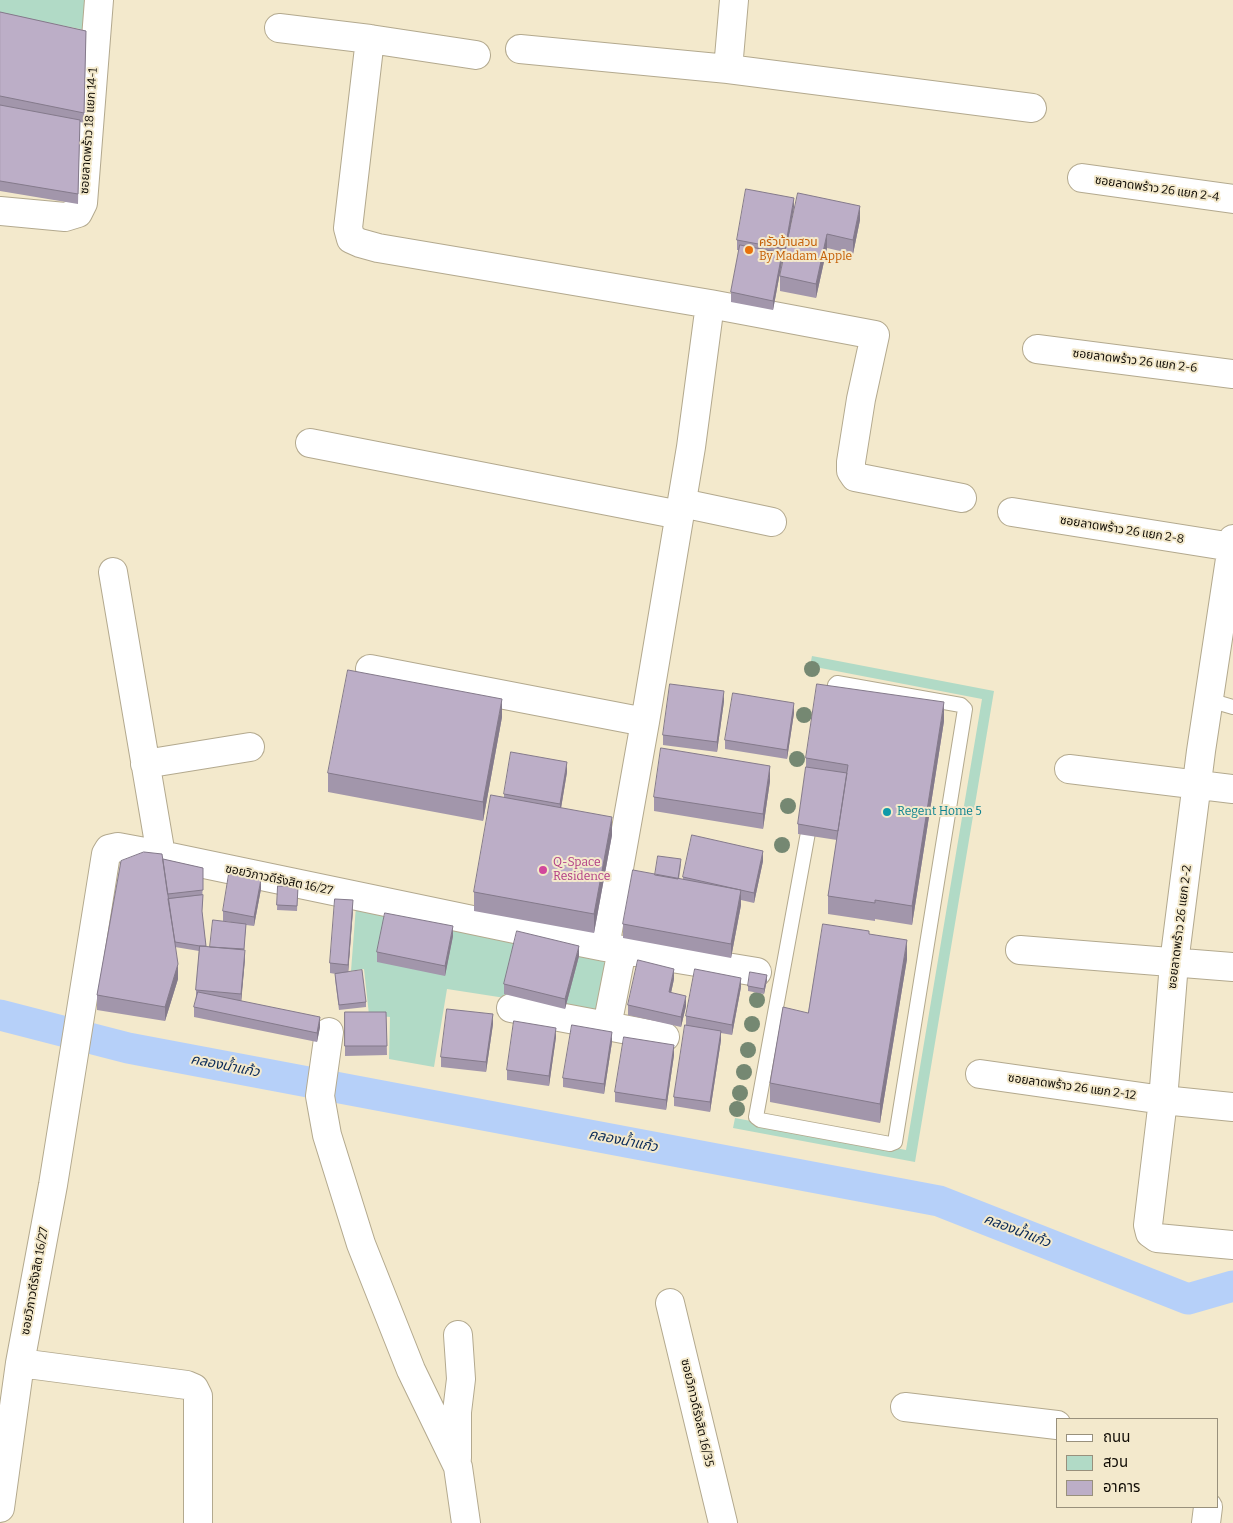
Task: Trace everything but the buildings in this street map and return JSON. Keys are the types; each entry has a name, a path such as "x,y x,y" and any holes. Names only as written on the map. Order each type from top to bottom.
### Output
{"street":[{"name":"ซอยลาดพร้าว 18 แยก 14-1","path":"0,211 65,217 78,212 83,203 99,0"},
{"path":"728,68 734,0"},
{"path":"279,28 370,38 476,55"},
{"path":"370,38 348,228 351,239 360,244 378,248 710,304 875,335 861,399 851,471 855,477 962,498"},
{"path":"520,49 728,68 1032,108"},
{"name":"ซอยลาดพร้าว 26 แยก 2-4","path":"1082,178 1233,199"},
{"path":"607,1026 613,948 645,722 691,447 710,304"},
{"name":"ซอยลาดพร้าว 26 แยก 2-6","path":"1037,349 1233,374"},
{"path":"310,443 681,509 772,522"},
{"name":"ซอยลาดพร้าว 26 แยก 2-8","path":"1012,512 1232,543"},
{"name":"ซอยลาดพร้าว 26 แยก 2-2","path":"1232,543 1221,704 1198,785 1174,963 1164,1100 1148,1225 1150,1233 1157,1238 1233,1245"},
{"path":"113,572 161,855"},
{"path":"370,669 645,722"},
{"path":"145,764 250,747"},
{"path":"1069,770 1233,789"},
{"name":"ซอยวิภาวดีรังสิต 16/27","path":"0,1508 20,1363 52,1184 106,854 109,849 118,847 161,855 522,925 613,948 770,974"},
{"path":"1020,950 1233,968"},
{"path":"511,1008 665,1037"},
{"path":"330,1032 322,1084 327,1135 361,1244 412,1370 458,1468"},
{"name":"ซอยลาดพร้าว 26 แยก 2-12","path":"980,1074 1164,1100 1233,1107"},
{"name":"ซอยวิภาวดีรังสิต 16/35","path":"670,1302 723,1523"},
{"path":"458,1335 461,1379 457,1412 458,1468 466,1523"},
{"path":"20,1363 187,1385 194,1388 198,1396 198,1523"},
{"path":"905,1407 1056,1425"},
{"path":"1206,1523 1208,1508"}],"lane":[{"path":"841,683 964,706 966,709 895,1142 893,1144 760,1120 756,1117 770,974 834,685 841,683"}],"green space":[{"path":"0,0 92,0 90,31 0,13"},
{"path":"812,656 994,691 915,1162 733,1128 735,1118 906,1150 982,699 810,666"},
{"path":"356,906 611,956 602,1013 447,989 434,1067 389,1059 390,1017 369,1015 364,969 351,971"}],"waterway":[{"name":"คลองน้ำแก้ว","path":"0,1015 128,1048 939,1201 1188,1299 1233,1286"}],"place":[{"name":"ครัวบ้านสวน By Madam Apple","path":"749,250"},
{"name":"Regent Home 5","path":"887,812"},
{"name":"Q-Space Residence","path":"543,870"}]}
